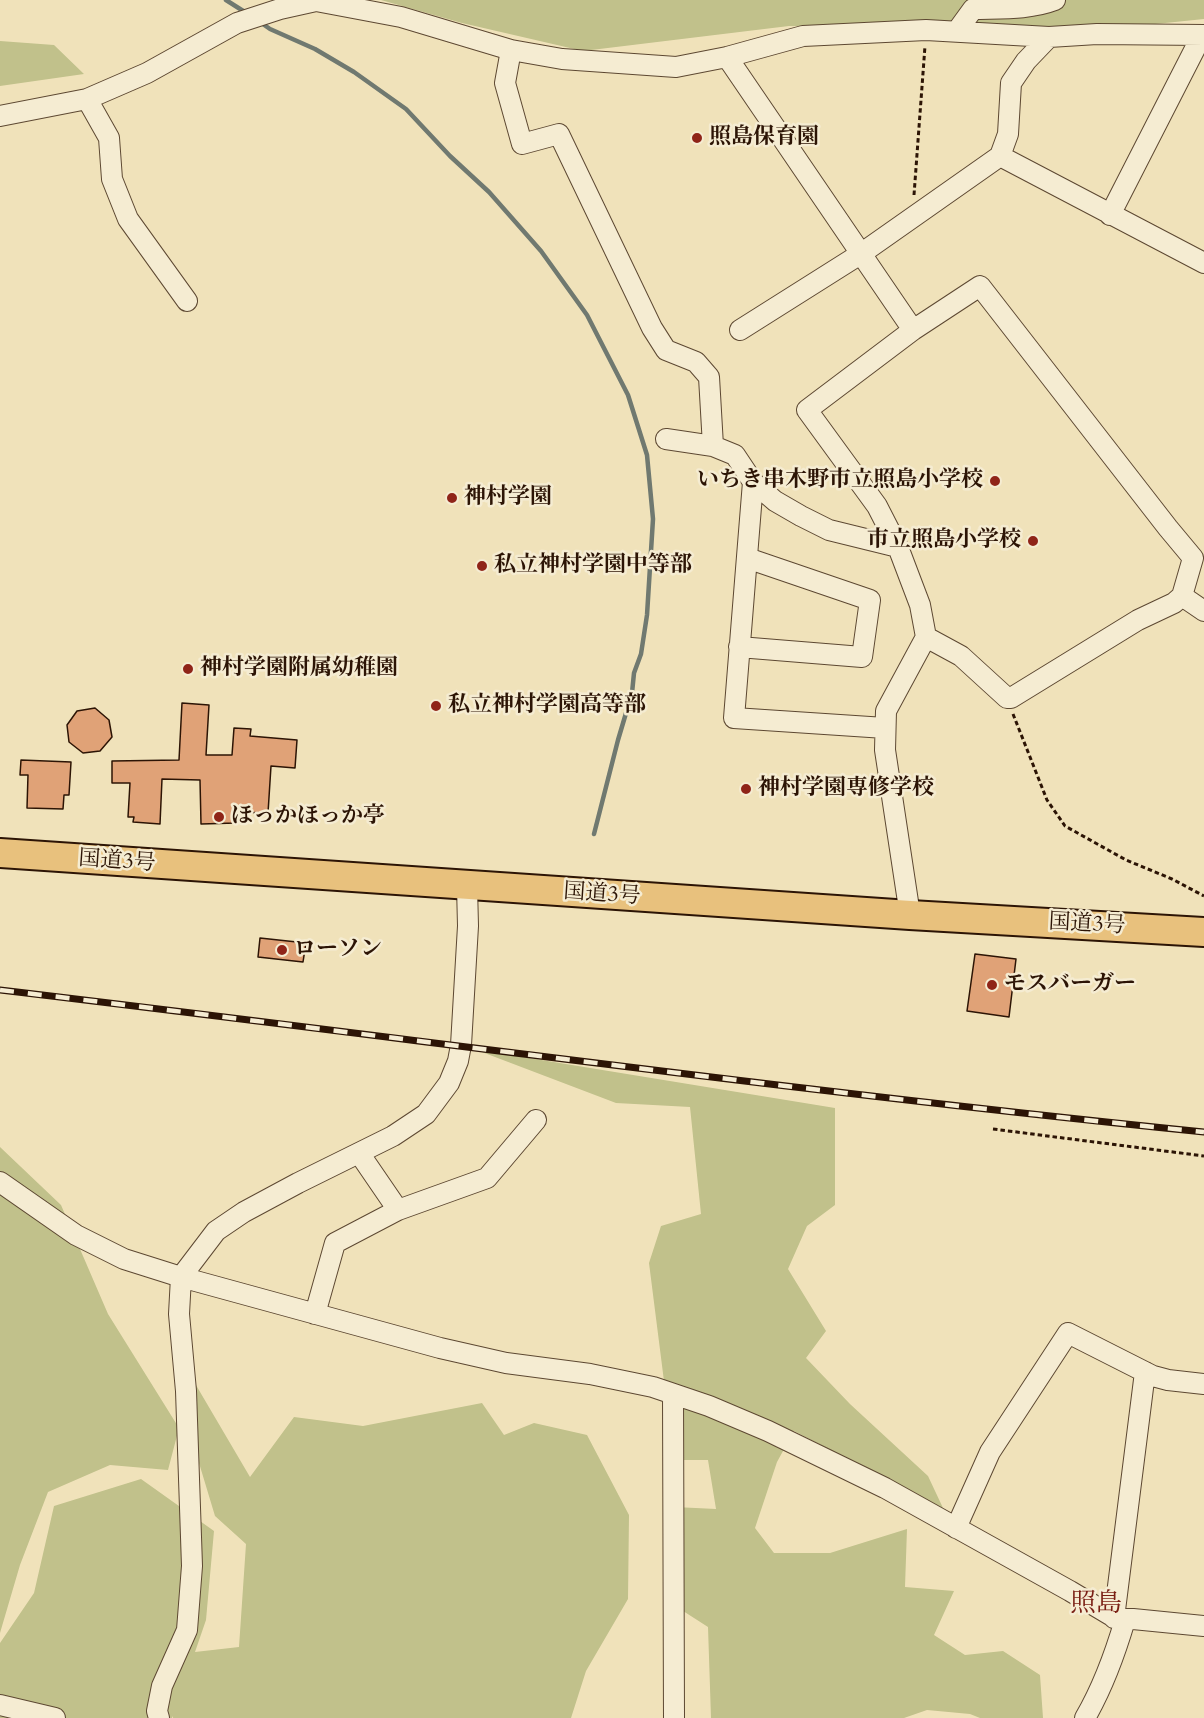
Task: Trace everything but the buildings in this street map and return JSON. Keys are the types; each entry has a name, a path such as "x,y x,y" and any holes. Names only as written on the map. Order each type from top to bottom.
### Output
{"highway":[{"name":"国道3号","path":"0,853 467,886 1204,932"}],"street":[{"path":"957,32 973,9 1022,7 1055,0"},
{"path":"0,116 87,99 147,73 237,23 280,9 316,1 401,16 511,50 562,59 676,67 727,57 803,36 926,30 1049,37 1097,34 1203,35 1110,215"},
{"path":"740,330 862,253 1000,156 1008,134 1011,83 1026,61 1049,37"},
{"path":"511,50 505,83 522,144 559,134 652,328 666,350 696,362 709,377 713,446"},
{"path":"727,57 913,330"},
{"path":"87,99 109,138 112,179 128,219 187,301"},
{"path":"1000,156 1204,263"},
{"path":"910,915 885,750 885,711 926,637 920,606 898,546 877,506 807,410 913,330 980,286 1193,558 1182,597 1138,620 1011,698 1007,698 961,656 926,637"},
{"path":"666,439 713,446 735,455 753,482 775,501 830,530 898,546"},
{"path":"753,482 734,718 885,728"},
{"path":"740,647 862,657 870,600 747,558"},
{"path":"1182,597 1204,611"},
{"path":"159,1718 157,1711 162,1686 187,1630 192,1566 186,1391 179,1314 181,1277 216,1231 262,1202 393,1136 426,1114 449,1083 458,1062 461,1045 468,926 467,886"},
{"path":"315,1314 335,1243 398,1210 487,1178 536,1120"},
{"path":"359,1153 398,1210"},
{"path":"0,1182 76,1235 124,1259 181,1277 440,1348 506,1363 590,1374 653,1387 709,1406 768,1431 885,1488 1120,1619 1204,1626"},
{"path":"956,1528 990,1452 1068,1333 1145,1372 1168,1380 1204,1384"},
{"path":"1085,1718 1100,1690 1116,1650 1145,1372"},
{"path":"673,1394 674,1718"},
{"path":"0,1705 55,1718"}],"path":[{"path":"913,218 926,30"},
{"path":"1007,698 1047,800 1065,826 1126,861 1172,879 1204,896"},
{"path":"993,1129 1204,1156"}],"green space":[{"path":"381,0 1204,0 1204,19 1097,30 789,26 583,51 462,23"},
{"path":"0,41 54,45 84,74 0,86"},
{"path":"474,1049 835,1108 835,1205 807,1226 788,1269 826,1331 806,1358 850,1404 928,1476 943,1508 794,1431 777,1462 755,1528 774,1553 830,1553 907,1529 905,1587 954,1591 934,1635 965,1655 1003,1651 1040,1675 1043,1718 980,1718 970,1714 927,1710 904,1718 711,1718 708,1627 680,1609 675,1507 716,1509 708,1460 674,1460 649,1263 661,1226 701,1214 690,1107 616,1103"},
{"path":"0,1147 61,1205 108,1314 179,1428 168,1470 110,1465 48,1492 20,1565 0,1633"},
{"path":"193,1380 250,1477 294,1417 363,1426 482,1403 504,1435 534,1423 587,1435 629,1515 628,1599 586,1671 571,1718 173,1718 173,1716 172,1718 0,1718 0,1643 34,1593 54,1506 141,1479 214,1531 206,1620 195,1652 239,1647 246,1544 215,1516 196,1453"}],"waterway":[{"path":"226,0 248,14"},
{"path":"260,22 270,29 315,49 354,72 406,109 450,156 489,192 541,251 587,315 628,395 647,455 653,519 647,615 641,654 634,673 632,693 594,834"}],"railway":[{"path":"0,990 752,1082 1204,1132"}],"place":[{"name":"照島保育園","path":"697,138"},
{"name":"いちき串木野市立照島小学校","path":"995,481"},
{"name":"神村学園","path":"452,498"},
{"name":"市立照島小学校","path":"1033,541"},
{"name":"私立神村学園中等部","path":"482,566"},
{"name":"神村学園附属幼稚園","path":"188,669"},
{"name":"私立神村学園高等部","path":"436,706"},
{"name":"神村学園専修学校","path":"746,789"},
{"name":"ほっかほっか亭","path":"219,817"},
{"name":"ローソン","path":"282,950"},
{"name":"モスバーガー","path":"992,985"}],"district":[{"name":"照島","path":"1096,1605"}]}
